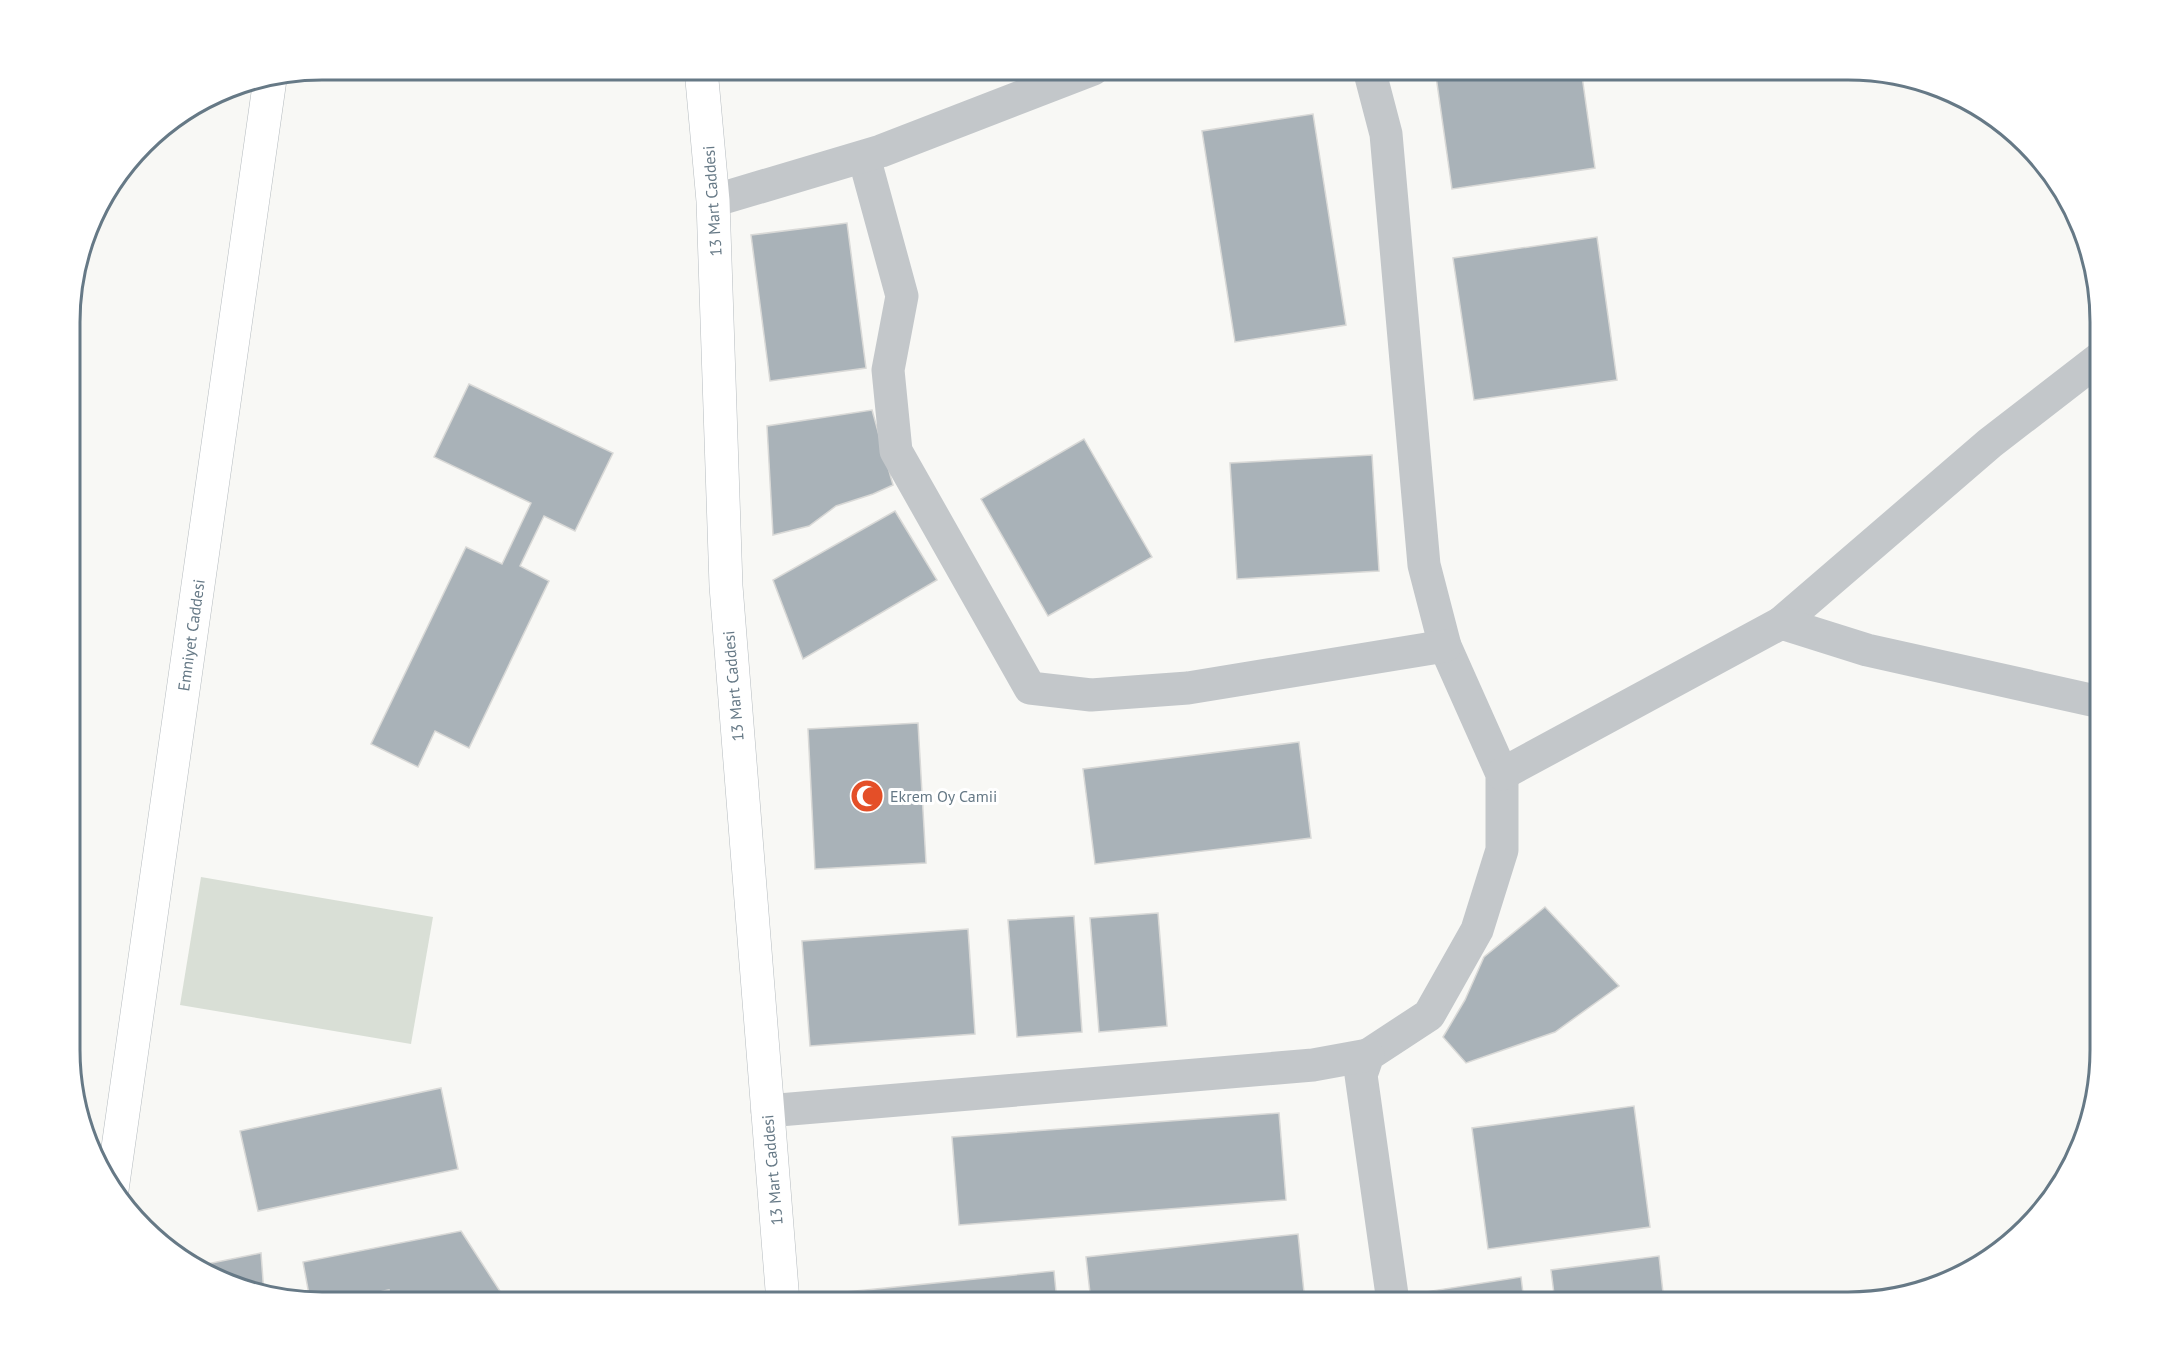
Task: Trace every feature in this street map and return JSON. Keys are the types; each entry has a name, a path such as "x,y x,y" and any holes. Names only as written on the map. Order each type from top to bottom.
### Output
{"street":[{"name":"13 Mart Caddesi","path":"702,80 713,201 726,586 782,1292"},
{"path":"713,201 864,156 1064,80"},
{"path":"767,1111 1313,1065 1368,1055 1429,1016 1477,930 1502,850 1502,774 1445,646 1424,565 1386,134 1372,80"},
{"name":"Emniyet Caddesi","path":"114,1174 269,85"},
{"path":"864,156 902,296 888,370 896,452 1030,688 1091,695 1188,688 1445,646"},
{"path":"1502,774 1781,624 1990,443 2090,366"},
{"path":"1781,624 1867,650 2090,700"},
{"path":"1368,1055 1361,1075 1392,1292"}],"shaded area":[{"path":"201,877 433,917 411,1044 180,1005"}],"building":[{"path":"1437,80 1583,80 1595,168 1452,189"},
{"path":"1313,114 1346,325 1235,342 1202,131"},
{"path":"847,223 866,368 770,381 751,235"},
{"path":"1597,237 1617,380 1474,400 1453,258"},
{"path":"469,384 613,453 575,531 544,516 520,566 549,581 469,748 435,731 418,767 371,744 466,547 502,564 531,503 434,457"},
{"path":"872,410 893,485 836,506 809,526 773,535 767,426"},
{"path":"1084,439 1152,557 1048,616 981,499"},
{"path":"1372,455 1379,571 1237,579 1230,463"},
{"path":"895,511 937,580 803,659 773,580"},
{"name":"Ekrem Oy Camii","path":"918,723 926,863 815,869 808,729"},
{"path":"1299,742 1311,838 1095,864 1083,769"},
{"path":"1545,907 1619,986 1555,1032 1466,1063 1443,1037 1465,1000 1484,957"},
{"path":"1158,913 1167,1026 1099,1032 1090,918"},
{"path":"1074,916 1082,1032 1017,1037 1008,920"},
{"path":"968,929 975,1034 810,1046 802,941"},
{"path":"441,1088 458,1169 258,1211 240,1131"},
{"path":"1634,1106 1650,1227 1488,1249 1472,1128"},
{"path":"1279,1113 1286,1200 959,1225 952,1137"},
{"path":"461,1231 501,1292 308,1291 303,1262"},
{"path":"1298,1234 1304,1292 1090,1292 1086,1257"},
{"path":"261,1253 263,1284 244,1279 209,1264"},
{"path":"1659,1256 1663,1292 1554,1292 1551,1270"},
{"path":"1054,1271 1056,1292 846,1292"},
{"path":"1521,1277 1523,1292 1425,1292"}],"place":[{"name":"Ekrem Oy Camii","path":"867,796"}]}
